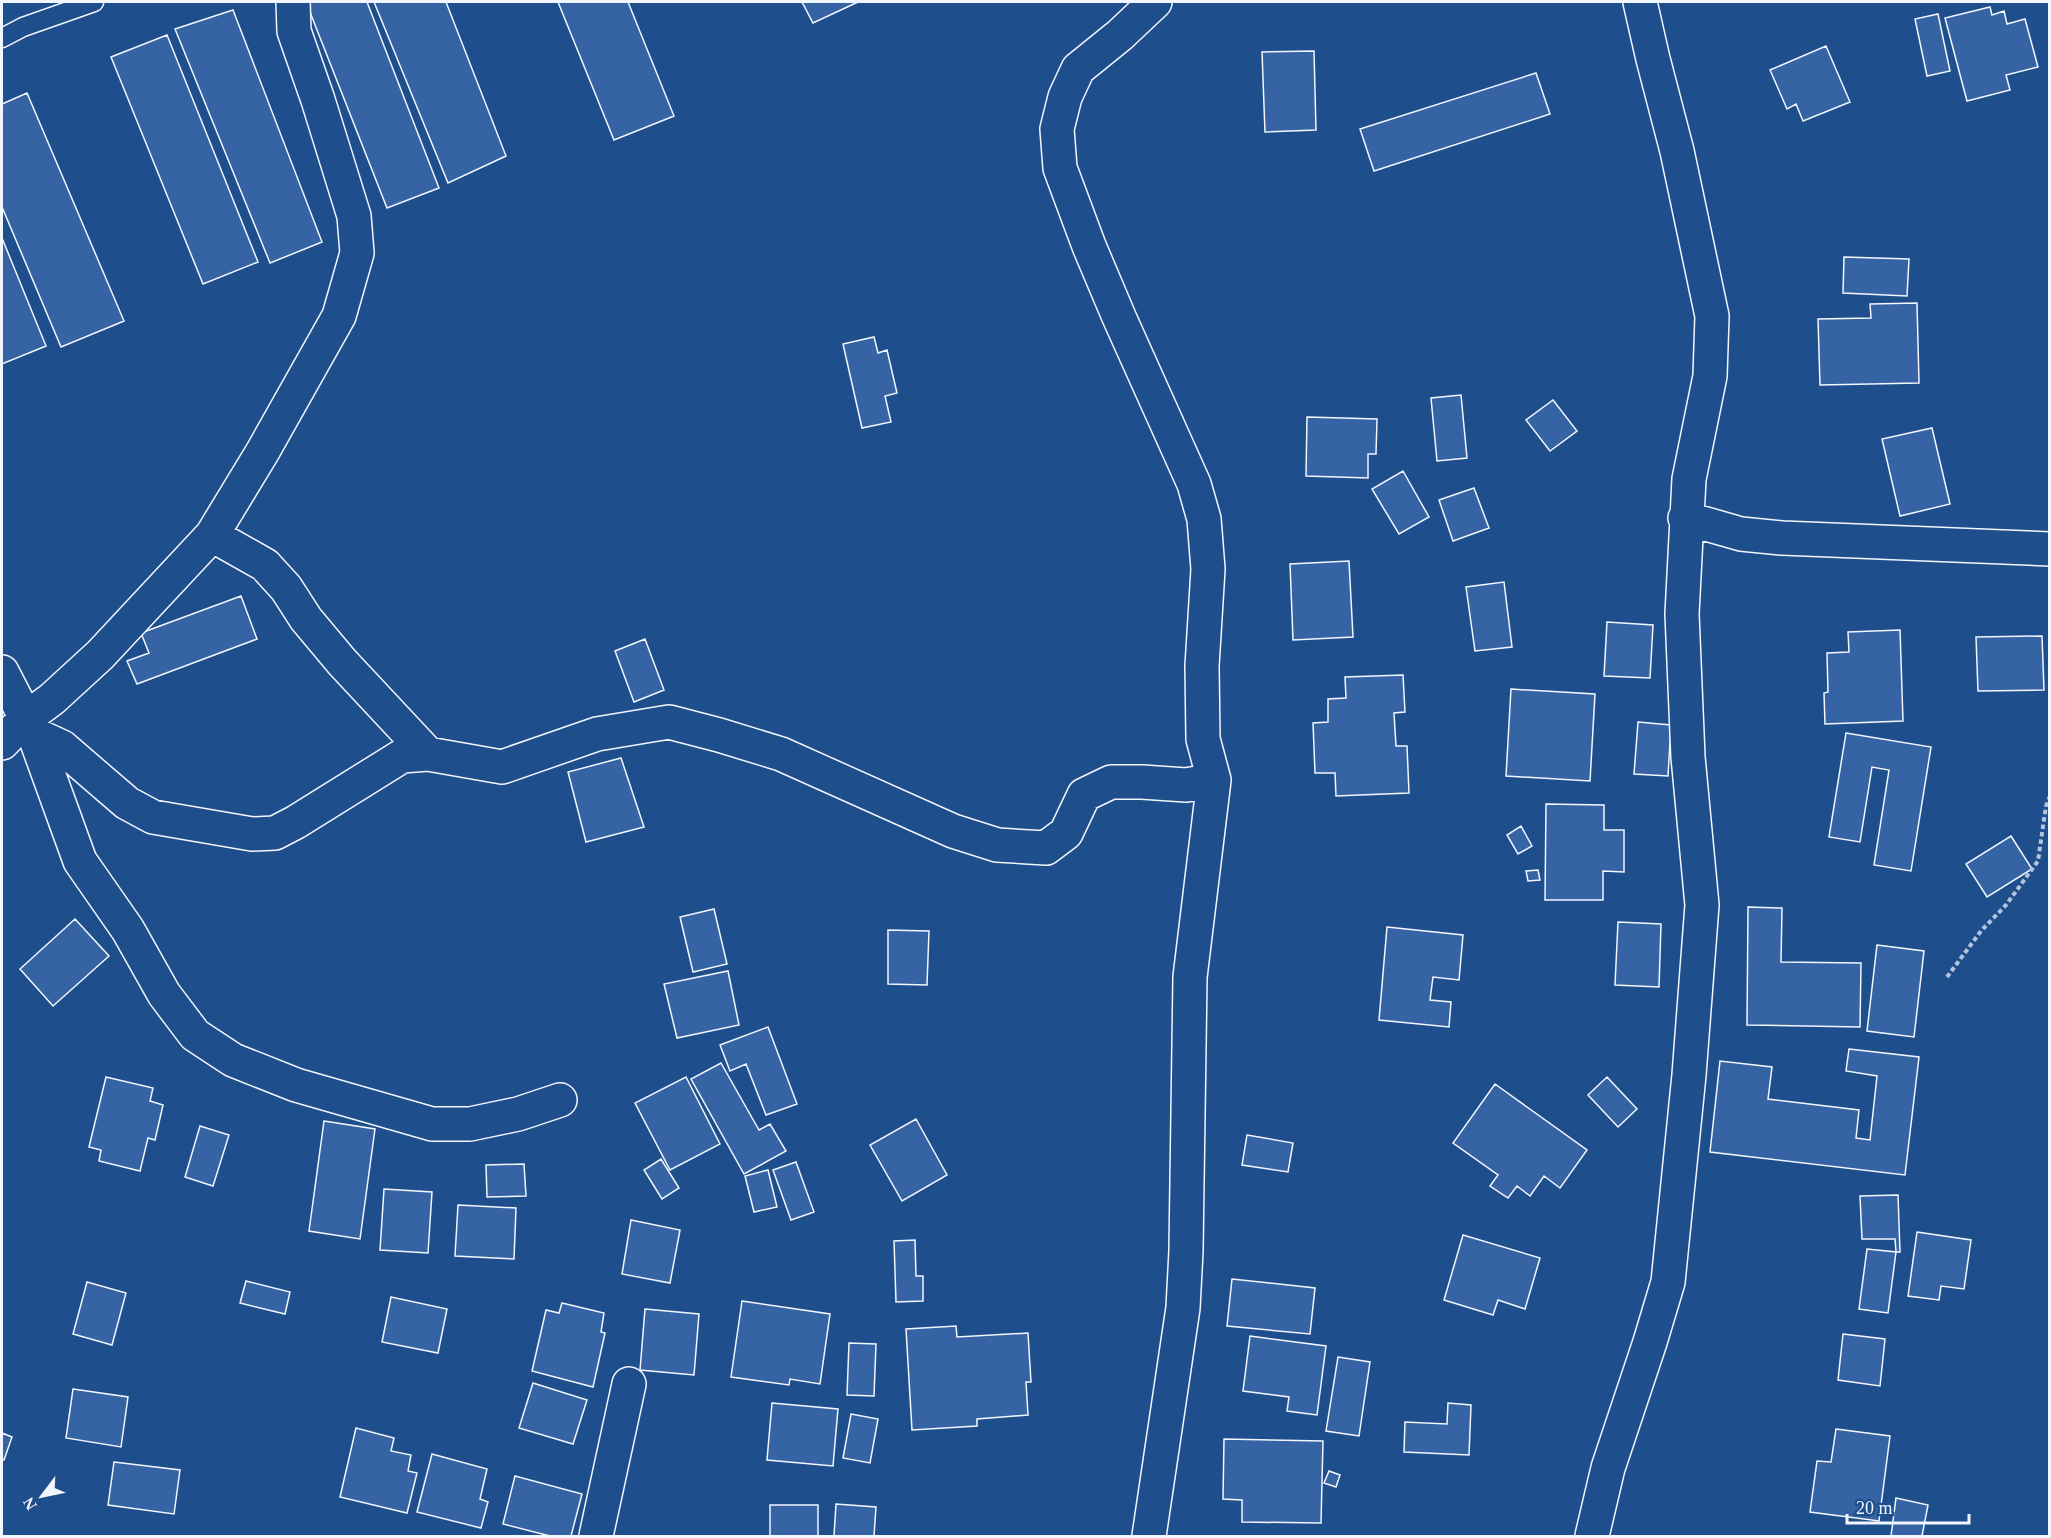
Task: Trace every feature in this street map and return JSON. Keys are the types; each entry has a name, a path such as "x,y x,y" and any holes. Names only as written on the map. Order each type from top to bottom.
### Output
{"street":[{"path":"2,743 29,726 52,699 100,655 212,535 263,451 339,316 357,254 354,216 294,31 293,2"},
{"path":"1149,1536 1183,1308 1190,977 1214,780 1203,739 1202,666 1208,569 1204,519 1194,484 1089,246 1060,168 1057,129 1065,97 1078,69 1120,35 1155,2"},
{"path":"1592,1536 1608,1468 1668,1281 1689,1076 1702,905 1688,757 1682,614 1685,518 1689,479 1710,376 1712,316 1677,151 1640,2"},
{"path":"1685,518 1741,534 1782,538 2049,549"},
{"path":"212,535 265,565 286,588 306,620 342,662 428,754"},
{"path":"2,672 29,726 80,861 128,930 164,994 195,1035 233,1060 296,1085 432,1124 470,1124 518,1114 560,1100"},
{"path":"29,726 62,747 127,803 153,817 252,834 275,833 402,756 428,754 502,767 597,734 669,722 781,754 953,831 997,845 1047,848 1066,832 1084,795 1111,782 1186,786 1214,780"},
{"path":"596,1536 629,1384"}],"lane":[{"path":"2,38 22,27 94,2"}],"path":[{"path":"1947,977 1981,931 2006,905 2038,861 2049,796"}],"building":[{"path":"306,2 367,2 439,188 387,208"},
{"path":"374,2 446,2 506,156 448,183"},
{"path":"558,2 628,2 674,116 614,140"},
{"path":"802,2 858,2 813,23"},
{"path":"1990,7 1992,15 2004,11 2007,24 2025,19 2038,67 2006,75 2010,90 1967,101 1945,18"},
{"path":"233,10 322,242 270,263 175,29"},
{"path":"1938,14 1950,71 1927,76 1915,19"},
{"path":"167,35 258,262 203,284 111,57"},
{"path":"1826,46 1850,102 1803,121 1796,104 1787,109 1770,70"},
{"path":"1314,51 1316,130 1265,132 1262,52"},
{"path":"1536,73 1550,114 1374,171 1360,129"},
{"path":"27,93 124,321 61,347 2,207 2,104"},
{"path":"2,238 46,346 2,364"},
{"path":"1844,257 1909,259 1907,296 1843,293"},
{"path":"1917,303 1919,383 1820,385 1818,319 1871,318 1870,304"},
{"path":"874,337 878,353 887,350 897,393 885,396 891,422 862,428 843,344"},
{"path":"1461,395 1467,458 1437,461 1431,398"},
{"path":"1553,400 1577,431 1550,451 1526,420"},
{"path":"1307,417 1377,419 1376,454 1368,454 1368,478 1306,476"},
{"path":"1932,428 1950,504 1900,516 1882,439"},
{"path":"1403,471 1429,517 1399,534 1372,489"},
{"path":"1474,488 1489,528 1453,541 1439,500"},
{"path":"1349,561 1353,637 1293,640 1290,564"},
{"path":"1504,582 1512,647 1475,651 1466,587"},
{"path":"241,596 257,639 137,684 127,661 149,653 141,633"},
{"path":"1607,622 1653,625 1650,678 1604,676"},
{"path":"1900,630 1903,721 1825,724 1824,693 1828,692 1827,653 1849,652 1848,632"},
{"path":"2042,636 2044,690 1978,691 1976,637"},
{"path":"645,639 664,690 634,702 615,651"},
{"path":"1403,675 1405,712 1394,713 1396,746 1407,746 1409,793 1336,796 1335,773 1315,773 1313,723 1328,722 1328,699 1346,698 1345,677"},
{"path":"1511,689 1595,694 1590,781 1506,776"},
{"path":"1638,722 1671,725 1668,776 1634,774"},
{"path":"1846,733 1931,747 1911,871 1874,865 1889,770 1872,767 1860,842 1829,837"},
{"path":"621,758 644,827 586,842 568,772"},
{"path":"1546,804 1604,805 1604,830 1624,830 1624,872 1603,871 1603,900 1545,900"},
{"path":"1521,826 1532,846 1518,854 1507,835"},
{"path":"2011,836 2032,869 1987,897 1966,864"},
{"path":"1538,870 1540,880 1528,881 1526,871"},
{"path":"1748,907 1782,908 1781,962 1861,963 1860,1027 1747,1025"},
{"path":"714,909 727,964 693,972 680,917"},
{"path":"75,919 109,956 53,1006 20,969"},
{"path":"1618,922 1661,924 1659,987 1615,985"},
{"path":"1387,927 1463,935 1459,980 1433,977 1430,1000 1451,1002 1449,1027 1379,1020"},
{"path":"888,930 929,931 927,985 888,984"},
{"path":"1877,945 1924,951 1914,1037 1867,1031"},
{"path":"728,971 739,1025 677,1038 664,984"},
{"path":"768,1027 797,1104 766,1115 746,1064 730,1071 720,1045"},
{"path":"1849,1049 1919,1057 1905,1175 1710,1152 1720,1061 1772,1067 1768,1099 1859,1110 1856,1138 1870,1140 1877,1076 1846,1071"},
{"path":"721,1063 759,1130 770,1124 786,1151 744,1174 691,1079"},
{"path":"106,1077 153,1088 150,1101 163,1105 155,1140 148,1138 140,1171 99,1161 101,1150 89,1147"},
{"path":"686,1077 720,1144 670,1170 635,1103"},
{"path":"1607,1077 1637,1109 1618,1127 1588,1095"},
{"path":"1495,1084 1587,1150 1560,1188 1544,1176 1530,1196 1517,1186 1508,1198 1490,1186 1498,1175 1453,1143"},
{"path":"916,1119 947,1175 902,1201 870,1145"},
{"path":"324,1121 375,1129 360,1239 309,1231"},
{"path":"200,1126 229,1135 213,1186 185,1177"},
{"path":"1247,1135 1293,1143 1288,1172 1242,1165"},
{"path":"661,1159 679,1188 662,1199 644,1170"},
{"path":"796,1162 814,1212 791,1220 773,1170"},
{"path":"524,1164 526,1196 487,1197 486,1165"},
{"path":"768,1170 777,1207 754,1212 745,1176"},
{"path":"384,1189 432,1192 428,1253 380,1250"},
{"path":"1898,1195 1900,1252 1896,1252 1895,1239 1862,1239 1860,1196"},
{"path":"458,1205 516,1208 514,1259 455,1256"},
{"path":"631,1220 680,1230 670,1283 622,1274"},
{"path":"1917,1232 1971,1240 1964,1289 1941,1286 1939,1300 1908,1296"},
{"path":"1463,1235 1540,1258 1525,1309 1498,1300 1493,1315 1444,1300"},
{"path":"915,1240 916,1276 923,1276 923,1301 896,1302 894,1241"},
{"path":"1867,1249 1896,1252 1888,1313 1859,1309"},
{"path":"1232,1279 1315,1288 1310,1334 1227,1326"},
{"path":"246,1281 290,1292 285,1314 240,1303"},
{"path":"87,1282 126,1293 112,1345 73,1334"},
{"path":"391,1297 447,1309 438,1353 382,1342"},
{"path":"742,1301 830,1314 820,1384 790,1379 789,1385 731,1377"},
{"path":"562,1303 604,1313 601,1332 605,1333 593,1387 532,1371 546,1310 559,1313"},
{"path":"645,1309 699,1314 694,1375 640,1370"},
{"path":"956,1326 957,1337 1028,1333 1031,1382 1026,1382 1028,1415 977,1419 977,1426 912,1430 906,1329"},
{"path":"1843,1334 1885,1339 1880,1386 1838,1380"},
{"path":"1250,1336 1326,1346 1317,1415 1287,1411 1289,1397 1243,1391"},
{"path":"849,1343 876,1344 874,1396 847,1395"},
{"path":"1338,1357 1370,1362 1359,1436 1326,1431"},
{"path":"533,1383 587,1400 573,1444 519,1428"},
{"path":"73,1389 128,1397 121,1447 66,1438"},
{"path":"772,1403 838,1409 833,1466 767,1460"},
{"path":"1448,1403 1471,1405 1469,1455 1404,1452 1405,1422 1447,1424"},
{"path":"851,1414 878,1419 870,1463 843,1458"},
{"path":"356,1428 394,1438 391,1451 411,1455 408,1471 417,1473 407,1513 340,1497"},
{"path":"1836,1429 1890,1436 1879,1521 1810,1512 1817,1461 1831,1462"},
{"path":"2,1433 12,1437 4,1460 2,1459"},
{"path":"1224,1439 1323,1441 1321,1523 1242,1522 1242,1500 1223,1499"},
{"path":"432,1454 487,1469 480,1499 488,1502 481,1528 417,1512"},
{"path":"114,1462 180,1470 174,1514 108,1505"},
{"path":"1329,1471 1340,1475 1336,1487 1324,1483"},
{"path":"515,1476 582,1494 571,1536 550,1536 503,1524"},
{"path":"1896,1498 1928,1505 1922,1536 1891,1536"},
{"path":"836,1504 876,1507 874,1536 834,1536"},
{"path":"770,1505 818,1505 818,1536 770,1536"}]}
